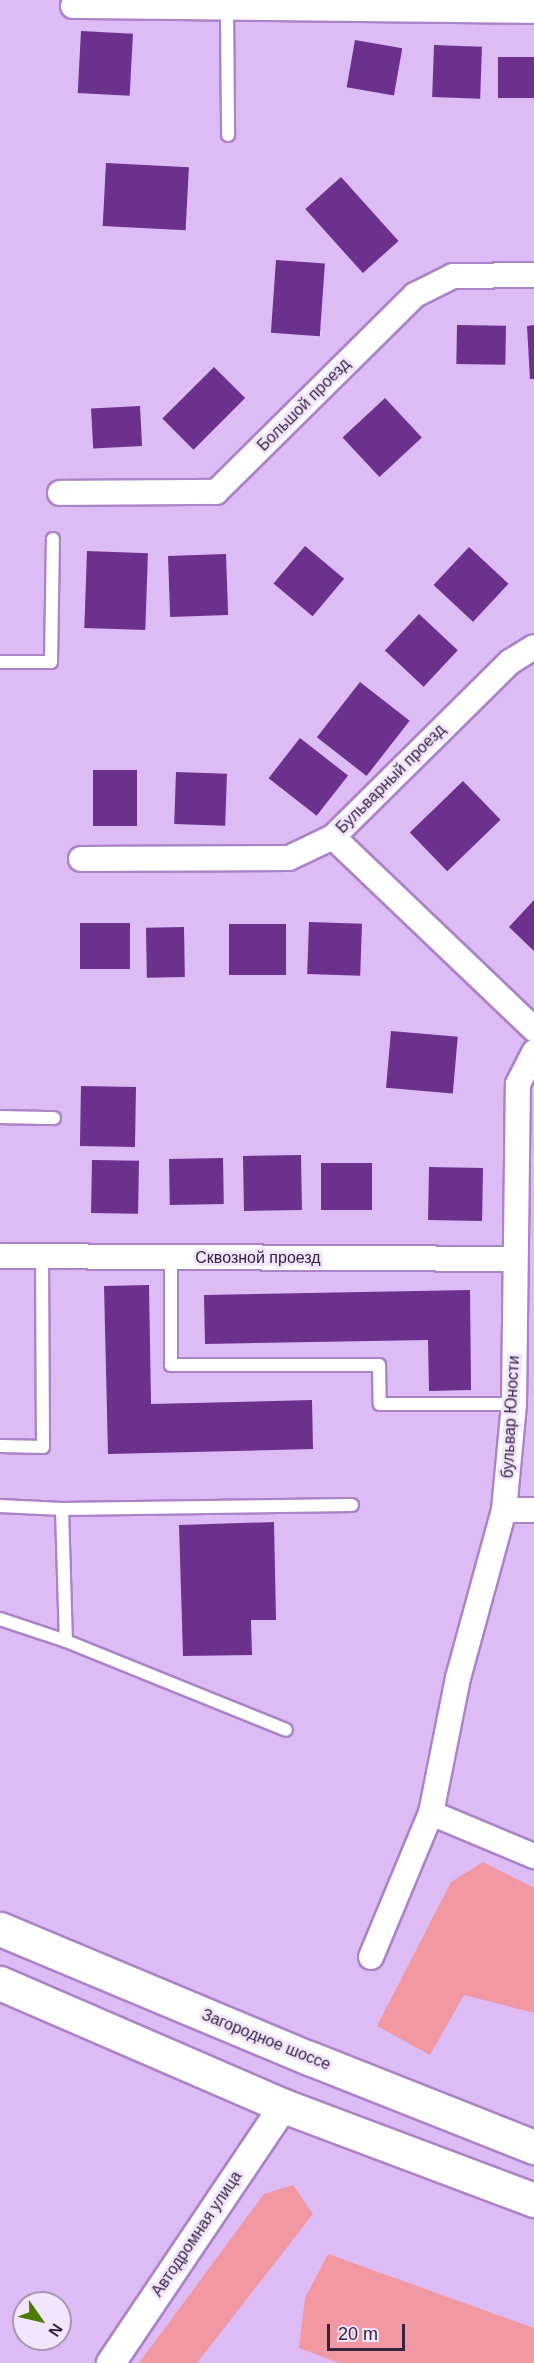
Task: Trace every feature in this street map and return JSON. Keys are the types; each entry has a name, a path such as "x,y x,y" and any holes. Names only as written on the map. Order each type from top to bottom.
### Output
{"highway":[{"name":"Загородное шоссе","path":"0,1929 309,2058 534,2146"},
{"path":"0,1983 284,2106 534,2200"}],"street":[{"path":"73,6 534,11"},
{"name":"Большой проезд","path":"60,493 216,492 415,295 453,276 534,276"},
{"name":"Бульварный проезд","path":"81,859 290,858 333,837 510,662 534,647"},
{"path":"333,837 534,1029"},
{"name":"бульвар Юности","path":"371,1957 431,1814 458,1678 504,1510 514,1404 518,1084 534,1052"},
{"name":"Сквозной проезд","path":"0,1256 515,1259"},
{"path":"504,1510 534,1510"},
{"path":"431,1814 534,1857"},
{"name":"Автодромная улица","path":"111,2363 284,2106"}],"lane":[{"path":"227,9 228,135"},
{"path":"0,662 51,662 53,538"},
{"path":"0,1117 54,1118"},
{"path":"0,1446 43,1447 42,1258"},
{"path":"171,1258 171,1365 379,1365 380,1404 514,1404"},
{"path":"0,1506 62,1509 352,1505"},
{"path":"62,1509 66,1641"},
{"path":"0,1619 66,1641 286,1730"}],"shaded area":[{"path":"483,1862 534,1888 534,2013 464,1995 430,2055 377,2026 451,1882"},
{"path":"293,2185 313,2214 197,2363 139,2363 264,2194"},
{"path":"328,2254 534,2328 534,2363 339,2363 299,2348 305,2298"}],"building":[{"path":"81,31 133,34 130,96 78,93"},
{"path":"355,40 402,48 394,96 347,87"},
{"path":"434,45 482,47 480,99 432,97"},
{"path":"498,57 534,57 534,98 498,98"},
{"path":"106,163 189,167 186,230 103,226"},
{"path":"341,177 399,241 363,273 305,209"},
{"path":"276,260 325,263 320,336 271,333"},
{"path":"457,325 506,326 505,365 456,364"},
{"path":"534,325 534,379 530,379 527,326"},
{"path":"214,367 245,398 193,450 162,419"},
{"path":"385,398 422,437 379,477 343,438"},
{"path":"140,406 142,446 93,449 91,409"},
{"path":"305,546 344,579 313,616 274,584"},
{"path":"469,547 508,584 473,622 434,585"},
{"path":"87,551 148,553 145,630 84,628"},
{"path":"226,554 228,615 170,617 168,556"},
{"path":"419,614 458,650 424,687 385,651"},
{"path":"360,682 410,721 367,776 317,737"},
{"path":"300,738 348,776 317,816 269,778"},
{"path":"93,770 137,770 137,826 93,826"},
{"path":"176,772 227,774 225,826 174,824"},
{"path":"463,781 501,820 447,871 410,832"},
{"path":"534,900 534,951 509,927"},
{"path":"309,922 362,924 360,976 307,974"},
{"path":"80,923 130,923 130,969 80,969"},
{"path":"229,924 286,924 286,975 229,975"},
{"path":"184,927 185,977 147,978 146,928"},
{"path":"391,1031 458,1037 453,1094 386,1088"},
{"path":"81,1086 136,1087 135,1147 80,1146"},
{"path":"301,1155 302,1210 244,1211 243,1156"},
{"path":"223,1158 224,1204 170,1205 169,1159"},
{"path":"92,1160 139,1161 138,1214 91,1213"},
{"path":"321,1163 372,1163 372,1210 321,1210"},
{"path":"429,1167 483,1168 482,1221 428,1220"},
{"path":"149,1285 151,1404 312,1400 313,1449 108,1454 104,1286"},
{"path":"470,1290 471,1390 429,1391 428,1340 205,1344 204,1295"},
{"path":"274,1522 276,1620 251,1620 252,1655 183,1656 179,1525"}]}
